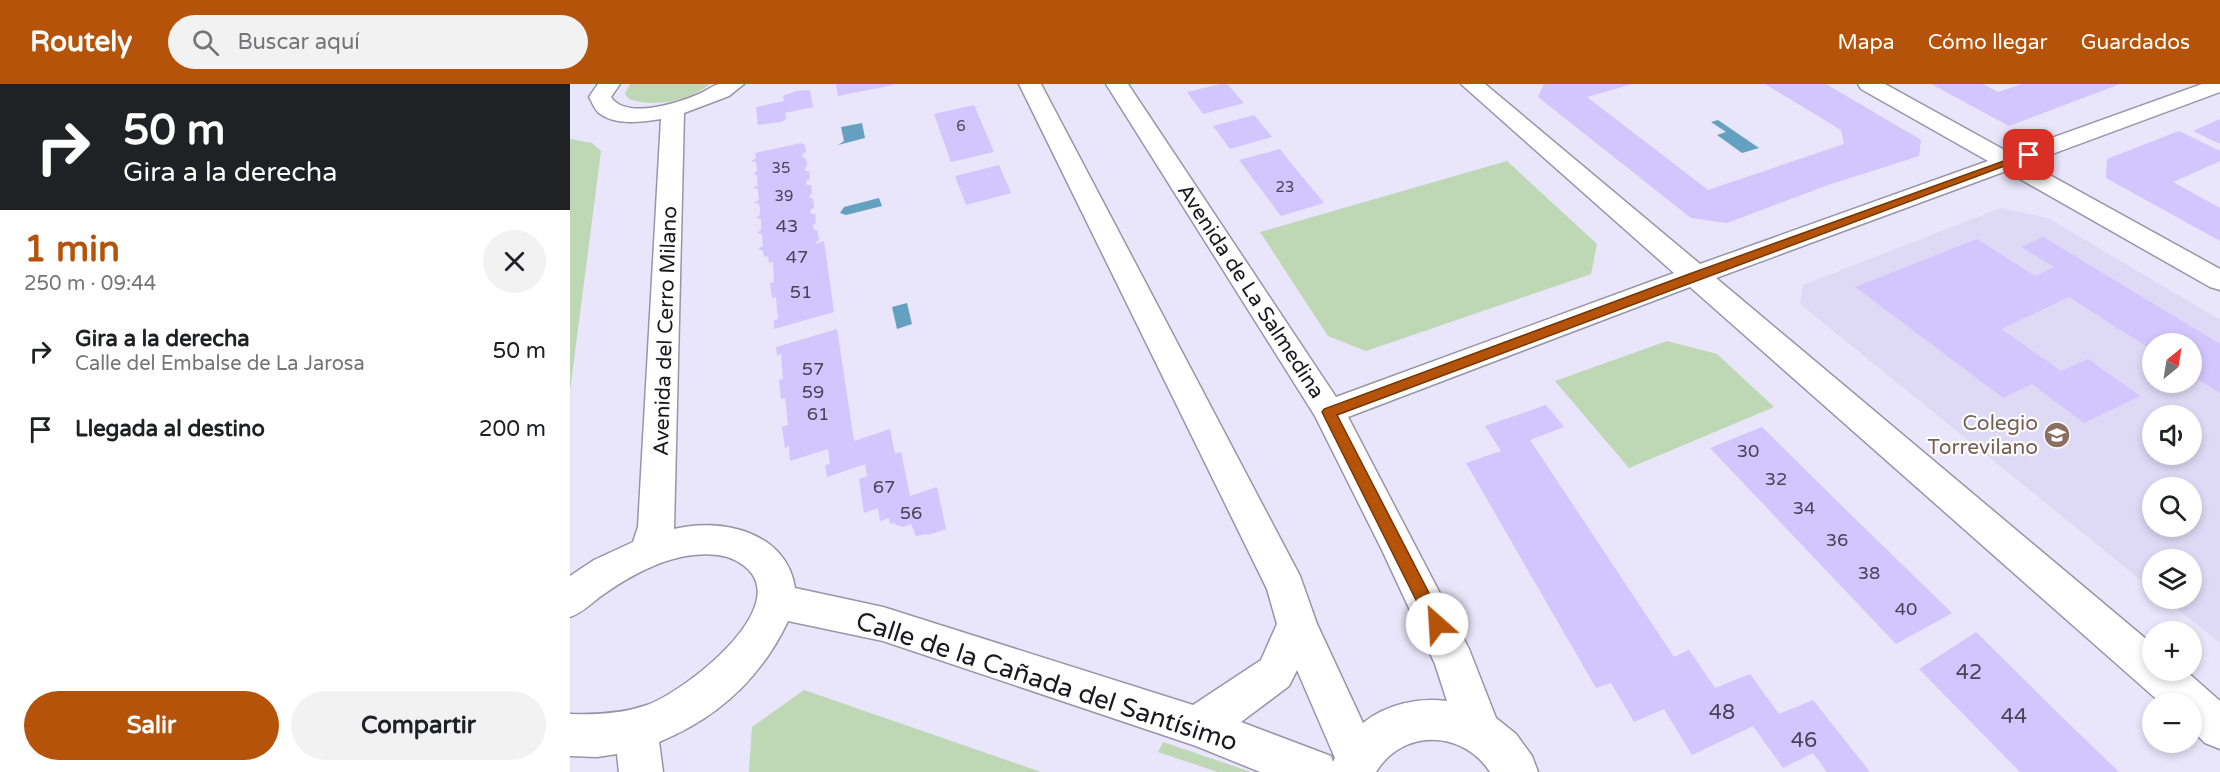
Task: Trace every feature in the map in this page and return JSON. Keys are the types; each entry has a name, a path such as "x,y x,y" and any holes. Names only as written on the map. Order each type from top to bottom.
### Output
{"street":[{"path":"609,84 600,97 602,104 609,109 636,114 674,110 706,100 732,84"},
{"path":"1030,84 1286,588 1297,624 1354,765 1376,737 1400,723 1426,718 1454,721 1479,731 1499,748 1516,772"},
{"name":"Avenida de La Salmedina","path":"1117,84 1329,412 1455,662 1479,731"},
{"path":"1869,84 2220,281"},
{"path":"1477,85 2142,660"},
{"path":"1329,412 1696,275 2220,85"},
{"name":"Avenida del Cerro Milano","path":"648,551 656,527 674,110"},
{"path":"570,600 609,570 648,551 691,541 719,539 742,544 764,559 775,583 775,601 769,622 747,657 714,689 671,716 636,730 592,738 570,735"},
{"name":"Calle de la Cañada del Santísimo","path":"775,601 883,624 1196,726 1315,772"},
{"path":"1196,726 1230,706 1275,673 1297,624"},
{"path":"2166,681 2220,728"},
{"path":"636,730 641,772"}],"shaded area":[{"name":"Colegio Torrevilano","path":"2001,208 2048,218 2220,320 2220,643 2202,629 2202,621 2192,621 2178,609 2202,609 2202,549 2142,549 2142,581 1800,304 1803,285"}],"green space":[{"path":"630,84 710,84 682,99 650,103 629,99 625,94"},
{"path":"570,139 592,143 601,151 570,391"},
{"path":"1507,161 1597,244 1591,274 1366,351 1328,336 1260,232"},
{"path":"1667,341 1717,354 1774,407 1629,468 1555,381"},
{"path":"804,690 1041,772 749,772 752,727"},
{"path":"1163,742 1251,772 1218,772 1158,752"}],"water":[{"path":"1718,120 1759,148 1742,153 1717,135 1726,132 1711,122"},
{"path":"862,123 865,138 838,145 844,141 841,127"},
{"path":"879,198 882,206 846,215 840,213 844,207"},
{"path":"907,303 912,324 897,329 892,307"}],"building":[{"path":"836,84 893,84 893,85 838,96"},
{"path":"1227,84 1244,103 1203,114 1187,92"},
{"path":"1544,84 1632,84 1587,97 1708,190 1844,144 1841,130 1765,84 1826,84 1921,140 1919,156 1828,185 1727,223 1691,218 1538,97"},
{"path":"1931,84 1983,84 1998,92 2022,84 2120,84 2009,126"},
{"path":"810,90 813,107 785,113 786,119 781,122 758,125 756,107 784,101 783,96 796,91"},
{"path":"974,105 994,152 951,162 934,114"},
{"path":"1254,115 1272,137 1230,149 1213,126"},
{"path":"2220,119 2220,144 2193,131"},
{"path":"2179,131 2220,151 2220,161 2173,182 2220,208 2220,241 2106,178 2107,159"},
{"path":"801,143 805,145 806,152 802,154 803,158 806,158 805,171 809,171 810,179 806,181 807,185 811,185 812,193 809,197 813,199 814,208 810,210 811,214 815,214 816,223 813,225 819,239 815,244 824,241 834,312 774,329 774,320 778,319 776,297 772,298 770,283 774,282 773,262 769,263 768,256 764,257 763,251 758,249 763,246 762,234 757,233 761,230 761,219 756,218 760,215 759,204 754,203 759,200 758,189 753,188 758,185 757,175 753,174 757,171 756,162 751,161 756,158 755,153"},
{"path":"1280,149 1324,203 1281,216 1239,160"},
{"path":"999,165 1011,193 966,205 955,176"},
{"path":"2043,237 2202,333 2142,333 2142,344 2069,297 2001,329 2060,370 2054,374 2088,359 2140,396 2084,423 2032,384 2003,398 1855,287 1977,239 2035,276 2054,267 2021,247"},
{"path":"837,329 854,441 890,429 895,454 901,452 910,496 937,487 946,529 916,536 911,524 903,527 895,523 890,524 889,518 880,521 878,508 864,513 859,479 867,476 865,464 827,477 825,465 830,464 828,449 790,461 789,446 785,448 782,427 788,425 785,398 781,399 779,380 783,379 781,354 777,356 776,347"},
{"path":"2202,333 2220,344 2220,393 2202,381"},
{"path":"1546,405 1564,427 1530,440 1674,657 1689,650 1715,688 1750,674 1779,714 1813,700 1870,772 1827,772 1813,753 1783,768 1753,726 1692,755 1664,709 1634,722 1611,683 1596,688 1466,463 1501,451 1485,426"},
{"path":"1762,427 1952,613 1896,644 1710,448"},
{"path":"1976,632 2119,772 2020,772 1919,669"}],"place":[{"name":"Colegio Torrevilano","path":"2057,435"}],"route":[{"path":"1437,624 1329,412 1696,275 2029,155"}]}
